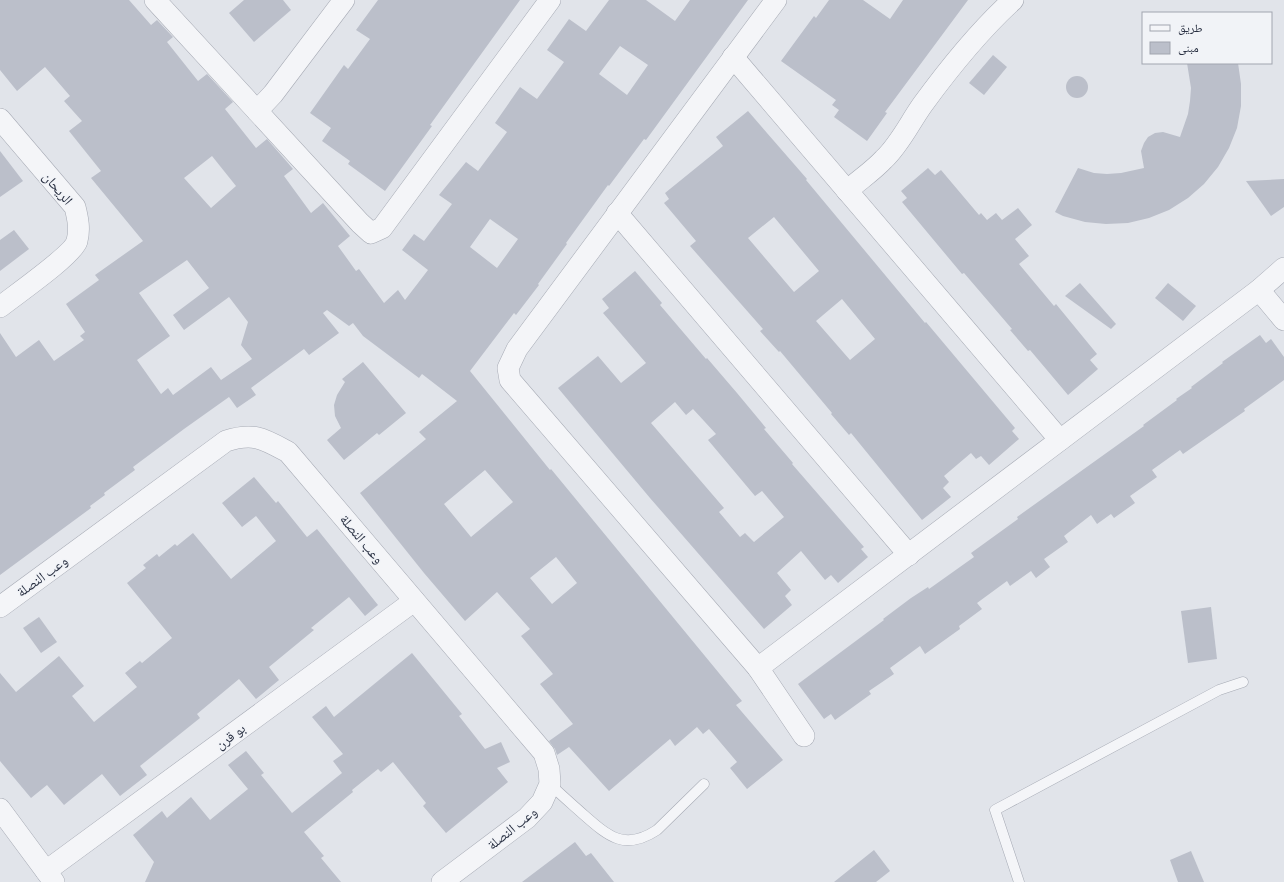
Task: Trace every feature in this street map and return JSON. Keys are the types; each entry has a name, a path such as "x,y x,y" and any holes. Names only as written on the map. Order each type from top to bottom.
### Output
{"street":[{"path":"156,0 360,223 371,233 382,228 550,0"},
{"path":"257,111 273,94 344,0"},
{"path":"776,0 517,349 508,368 510,380 758,668 804,736"},
{"path":"847,191 885,159 957,59 999,13 1013,0"},
{"path":"733,57 1060,440"},
{"name":"الريحان","path":"0,119 75,207 79,224 77,242 61,260 0,307"},
{"path":"617,213 909,554"},
{"path":"758,668 1259,290 1284,268"},
{"path":"1259,290 1284,320"},
{"name":"وعب النصلة","path":"0,606 226,441 240,437 257,437 288,452 544,753 549,769 550,784 542,802 527,818 442,882"},
{"name":"بو قرن","path":"50,877 414,601"},
{"path":"0,809 50,877"}],"lane":[{"path":"1019,882 995,810 1219,690 1243,682"},
{"path":"550,784 604,833 620,840 630,840 644,837 657,830 704,784"}],"building":[{"path":"0,0 129,0 151,25 157,20 173,37 167,42 198,81 207,74 233,102 225,109 256,148 267,139 288,163 293,169 284,176 311,213 323,203 350,236 338,246 356,271 359,269 384,303 398,290 405,300 428,270 402,250 414,234 424,241 452,204 439,195 466,162 478,171 507,132 495,123 520,87 537,99 564,62 547,50 569,19 586,31 609,0 646,0 675,21 690,0 748,0 646,140 644,139 609,186 608,185 566,243 567,244 538,284 539,285 516,315 514,313 470,371 550,470 551,469 742,701 736,705 783,760 747,789 730,768 737,762 709,729 703,734 697,727 675,746 670,739 609,791 569,747 557,755 555,749 549,741 573,724 540,684 553,674 521,636 530,629 497,592 465,621 424,573 360,493 426,439 419,432 457,401 422,374 419,378 363,336 353,323 349,326 327,310 323,313 339,333 309,355 304,349 251,388 256,395 237,408 229,397 184,429 133,467 135,470 104,493 105,495 90,506 91,508 0,575 0,333 16,357 39,340 54,361 84,340 80,336 85,332 66,304 99,280 95,275 143,241 91,178 101,171 69,131 82,121 64,101 70,96 45,67 17,91 0,70","holes":["620,46 648,65 627,95 599,74","212,156 236,186 211,208 184,178","490,219 518,239 497,268 470,247","187,260 209,288 173,315 184,330 229,297 248,322 241,345 252,359 221,380 211,367 173,395 168,388 161,394 137,360 170,336 139,293","485,470 513,502 471,537 444,504","556,557 577,583 552,604 530,578"]},
{"path":"244,0 283,0 291,10 254,42 229,13"},
{"path":"378,0 520,0 430,125 432,126 385,191 348,164 350,161 322,141 331,128 310,113 344,65 348,69 370,39 356,30"},
{"path":"829,0 863,0 890,19 903,0 968,0 885,112 887,113 867,141 834,117 839,110 832,105 836,100 781,61 814,16 816,18"},
{"path":"993,55 1007,67 984,95 969,83"},
{"path":"1187,64 1238,64 1241,84 1241,106 1237,128 1229,148 1218,167 1204,184 1188,198 1169,210 1149,218 1128,223 1106,224 1085,222 1063,216 1055,212 1078,168 1094,173 1107,174 1121,173 1144,168 1141,151 1148,137 1155,133 1163,132 1180,137 1188,114 1191,88"},
{"path":"1077,76 1085,79 1088,87 1085,95 1077,98 1069,95 1066,87 1069,79"},
{"path":"748,111 807,179 806,180 925,323 926,322 1015,428 1012,431 1019,439 989,465 981,456 976,459 971,453 944,476 949,482 943,488 951,497 922,520 851,433 849,435 780,351 779,352 760,331 763,329 690,246 696,241 664,203 669,199 665,193 723,146 716,137","holes":["774,217 819,271 794,292 748,238","842,299 875,339 850,360 816,321"]},
{"path":"0,151 23,181 0,197"},
{"path":"928,168 935,175 941,170 979,215 981,213 987,220 996,213 1002,220 1018,208 1032,225 1015,239 1029,256 1019,264 1054,306 1056,304 1097,354 1090,360 1098,369 1068,395 1030,350 1028,351 1010,330 1012,329 964,273 962,274 902,202 907,198 901,191"},
{"path":"1284,179 1284,207 1271,216 1246,181"},
{"path":"14,230 29,249 0,271 0,240"},
{"path":"635,271 662,303 660,305 737,393 766,428 764,429 793,463 792,464 864,547 861,549 868,557 838,583 831,575 825,580 801,551 777,573 791,590 785,596 792,605 764,629 650,498 558,388 598,356 621,383 646,363 603,313 609,308 602,299","holes":["675,402 686,415 693,409 716,434 708,440 755,496 762,491 784,517 754,542 745,533 740,537 719,512 724,508 651,423"]},
{"path":"1080,283 1116,324 1111,329 1065,296"},
{"path":"1168,283 1196,306 1183,321 1155,298"},
{"path":"1260,335 1266,343 1271,339 1284,357 1284,380 1244,409 1245,411 1183,454 1180,450 1152,470 1157,477 1130,496 1135,503 1114,518 1111,514 1097,524 1091,515 1064,536 1068,542 1044,559 1050,567 1036,578 1031,571 1010,586 1007,581 977,603 982,609 959,626 960,629 925,654 920,646 890,668 894,674 869,691 871,694 835,720 831,714 824,719 798,684 911,598 928,587 929,589 974,557 971,553 1018,519 1017,517 1144,426 1143,425 1223,363 1222,362"},
{"path":"363,362 406,413 379,435 377,433 344,460 327,440 341,428 335,416 334,405 337,395 345,382 342,379"},
{"path":"254,477 276,503 278,501 307,537 317,529 378,605 365,616 349,597 311,628 314,630 269,667 279,680 256,699 239,679 197,714 200,718 140,766 147,775 120,796 102,774 64,805 47,785 31,798 0,761 0,673 16,692 59,656 84,686 72,696 94,722 137,687 125,673 140,661 142,663 172,638 127,583 146,568 143,565 157,554 159,557 175,544 177,546 193,533 231,579 276,541 256,516 242,527 222,503"},
{"path":"1211,607 1217,659 1188,663 1181,611"},
{"path":"39,617 57,642 41,653 23,628"},
{"path":"412,653 462,714 459,716 485,749 501,742 510,762 497,768 508,782 446,833 423,806 426,803 393,762 381,772 378,769 352,790 353,792 304,832 324,856 321,858 341,882 145,882 154,862 133,835 162,811 167,818 191,797 210,820 248,789 228,765 246,751 264,773 261,775 292,813 342,773 333,761 343,754 312,717 326,706 334,717"},
{"path":"575,842 586,856 591,853 614,882 522,882"},
{"path":"874,850 890,871 876,882 834,882"},
{"path":"1191,851 1204,882 1178,882 1170,860"}]}
